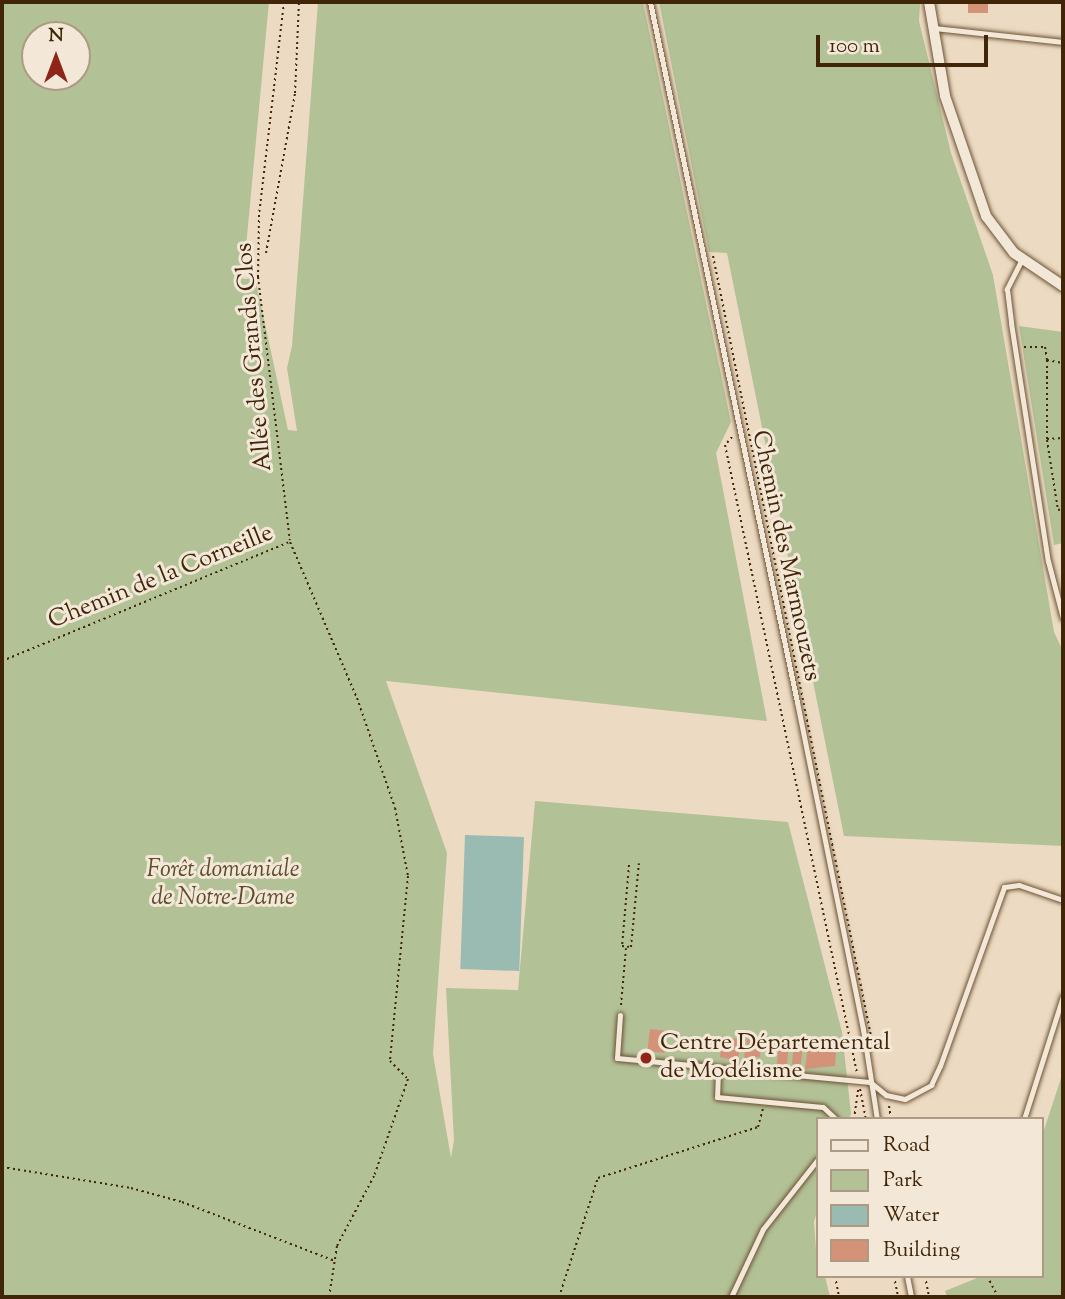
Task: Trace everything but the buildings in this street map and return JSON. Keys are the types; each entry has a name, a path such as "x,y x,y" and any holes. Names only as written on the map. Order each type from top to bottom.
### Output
{"street":[{"path":"929,2 945,96 979,199 998,235 1022,259 1063,286"}],"lane":[{"name":"Chemin des Marmouzets","path":"650,2 701,254 740,427 866,1048 877,1117"},
{"path":"932,27 1063,42"},
{"path":"1022,259 1007,289 1048,561 1063,618"},
{"path":"620,1015 617,1058 718,1071 870,1082 886,1095 905,1099 931,1084 1004,887 1019,885 1063,900"},
{"path":"1025,1117 1063,996"},
{"path":"718,1071 717,1097 823,1107 834,1117"},
{"path":"731,1297 763,1229 816,1162"},
{"path":"907,1278 911,1297"}],"path":[{"name":"Allée des Grands Clos","path":"284,2 270,93 258,277 290,542"},
{"path":"265,253 295,93 299,2"},
{"path":"701,254 717,260 876,1045 866,1048"},
{"path":"1014,347 1045,347 1046,439 1058,510 1063,509"},
{"path":"1047,360 1063,363"},
{"path":"740,427 725,445 840,1006 866,1117"},
{"path":"1046,439 1063,438"},
{"name":"Chemin de la Corneille","path":"2,661 290,542 357,698 395,808 408,876 390,1061 408,1079 373,1176 337,1246 329,1297"},
{"path":"629,864 622,946 626,947 631,947 639,863"},
{"path":"620,1015 626,947"},
{"path":"854,1117 859,1081"},
{"path":"886,1095 891,1117"},
{"path":"559,1297 598,1178 758,1127 763,1101"},
{"path":"2,1167 182,1202 336,1262"},
{"path":"835,1278 839,1297"},
{"path":"894,1278 898,1297"},
{"path":"925,1278 929,1297"},
{"path":"988,1278 998,1297"}],"green space":[{"name":"Forêt domaniale de Notre-Dame","path":"2,2 269,2 243,279 255,278 288,430 297,431 287,368 292,346 318,2 643,2 731,422 716,453 767,721 386,681 447,853 433,1054 451,1158 454,1140 446,988 518,990 535,801 788,822 842,1032 851,1114 850,1117 816,1117 816,1278 825,1278 830,1297 2,1297"},
{"path":"659,2 920,2 919,21 951,153 993,275 1054,632 1063,651 1063,846 844,836 727,253 709,252"},
{"path":"1019,326 1063,332 1063,543 1054,545"},
{"path":"1063,1072 1063,1297 947,1297 945,1291 977,1278 1044,1278 1044,1130"}],"water":[{"path":"465,835 524,837 519,971 460,969"}],"place":[{"name":"Centre Départemental de Modélisme","path":"646,1058"}]}
